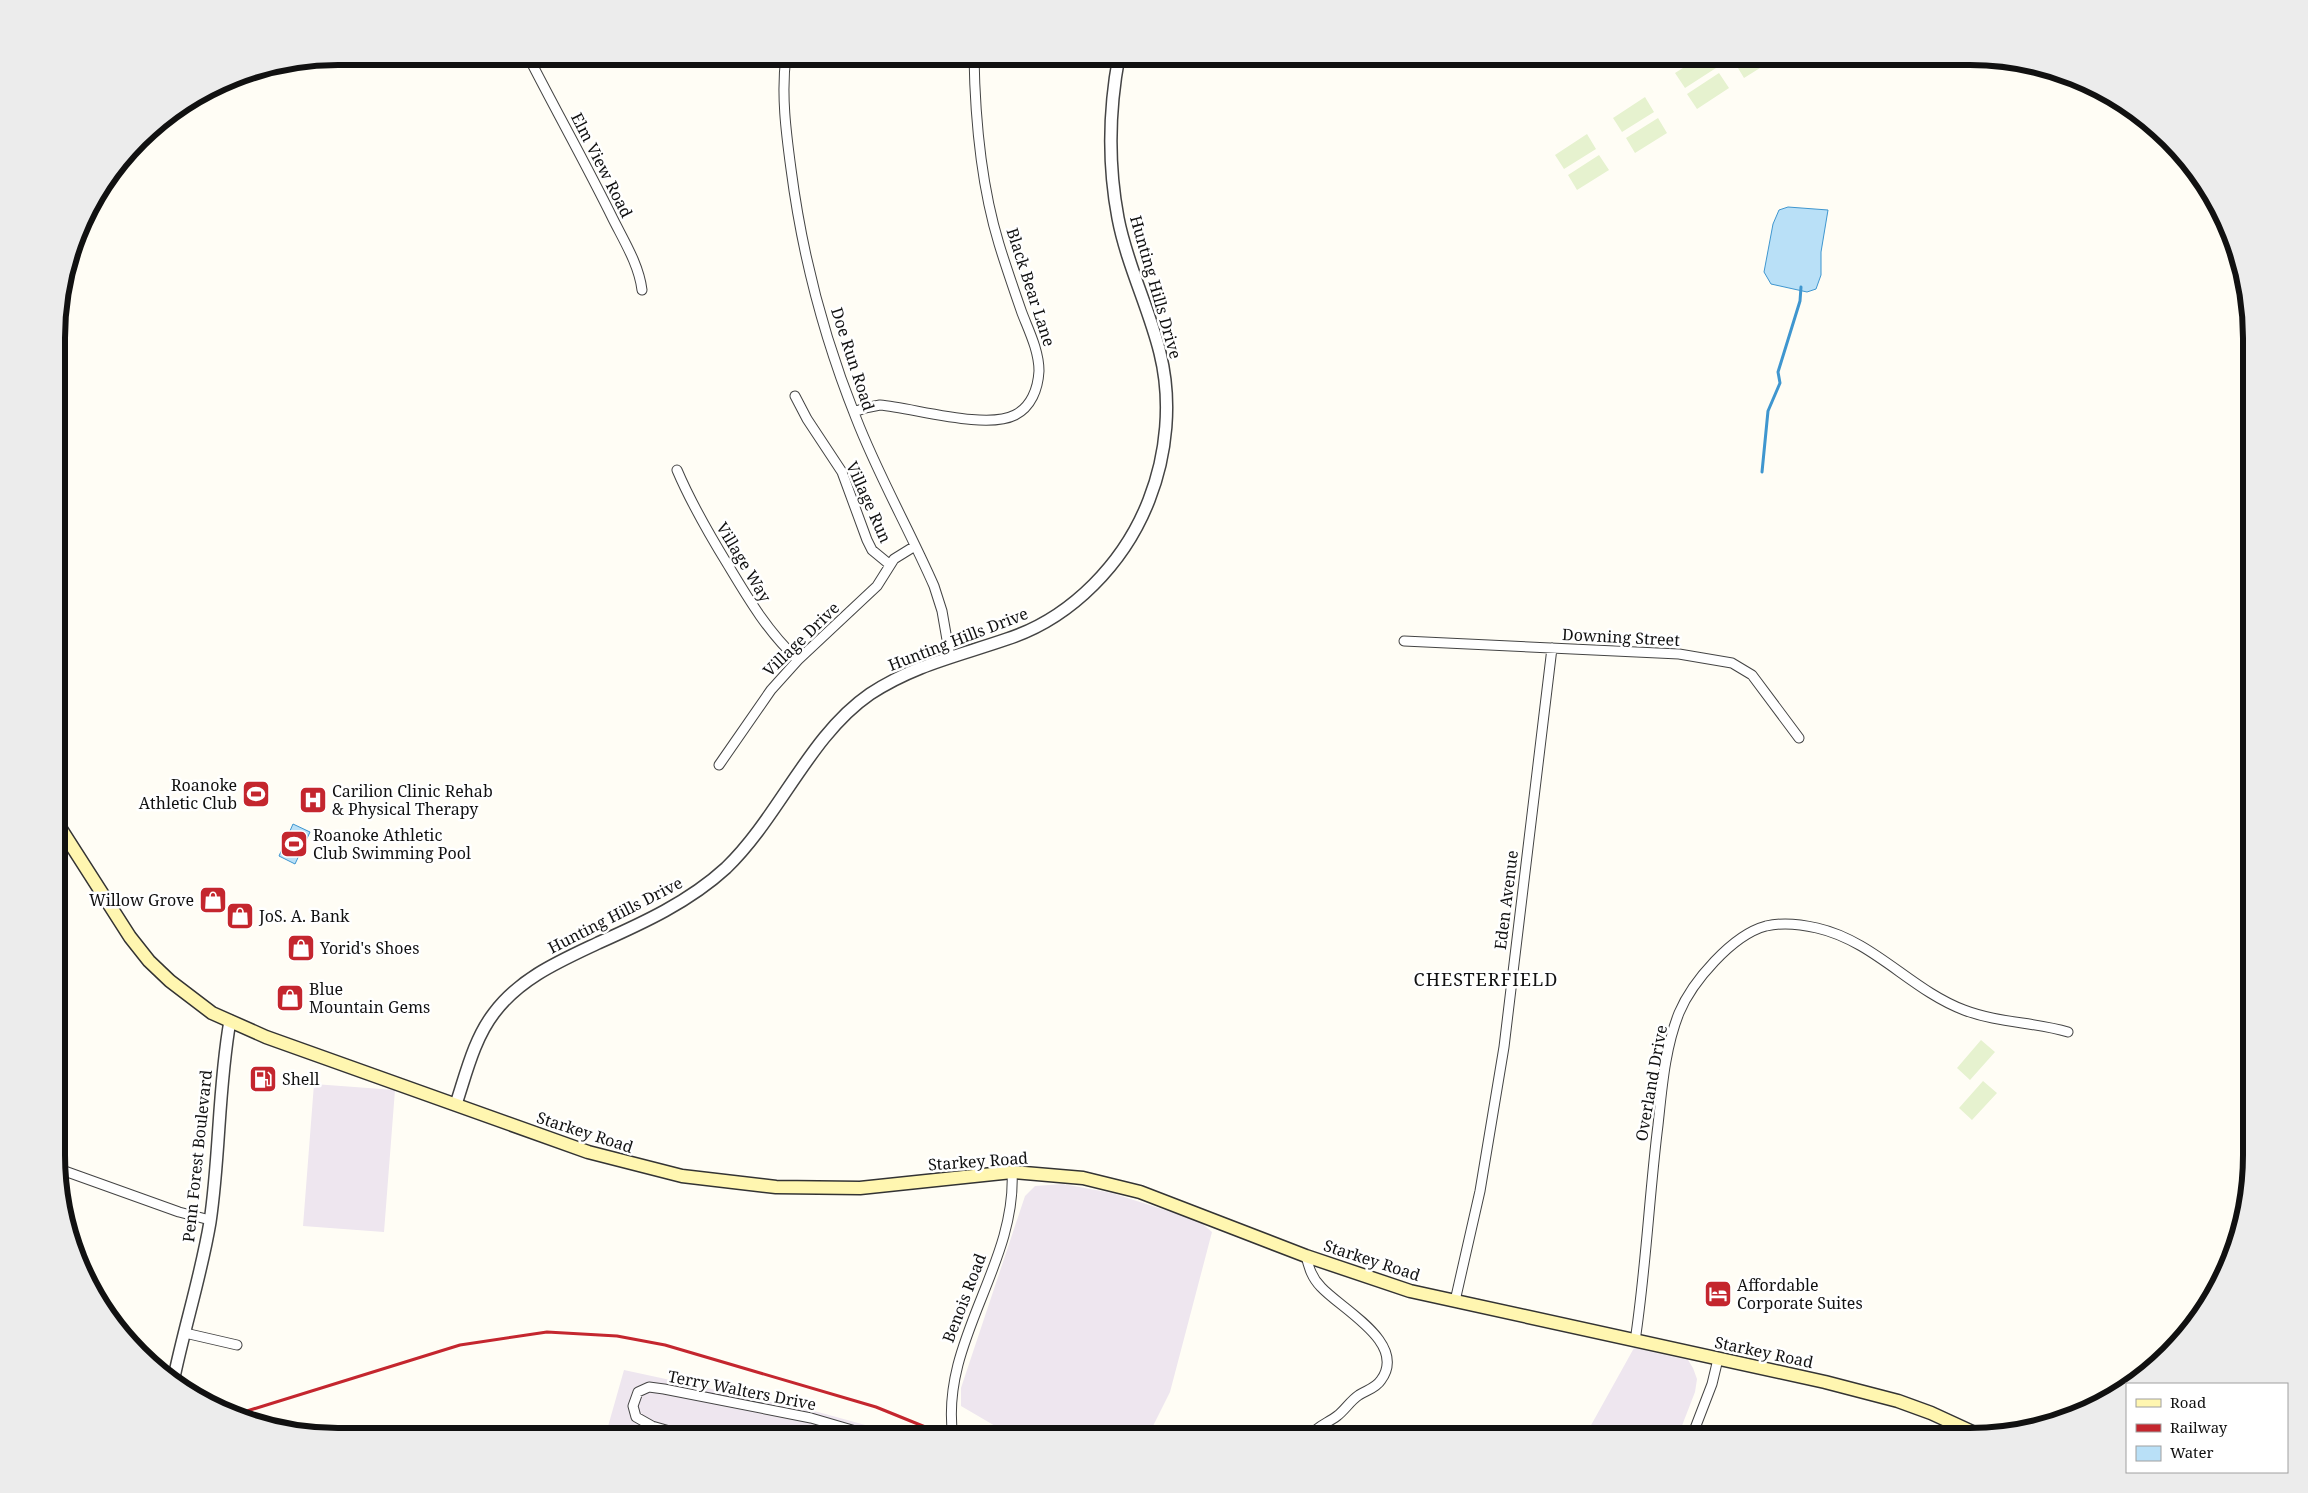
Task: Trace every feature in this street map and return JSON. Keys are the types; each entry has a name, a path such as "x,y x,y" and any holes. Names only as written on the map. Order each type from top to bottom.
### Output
{"main road":[{"name":"Starkey Road","path":"65,835 130,937 149,961 191,998 212,1013 266,1037 588,1152 640,1166 725,1182 776,1188 860,1188 1012,1172 1083,1178 1140,1192 1306,1256 1378,1281 1456,1301 1825,1382 1885,1397 1932,1413 1964,1428"}],"street":[{"name":"Elm View Road","path":"533,65 608,208 638,272 642,290"},
{"name":"Doe Run Road","path":"785,65 783,76 786,129 802,238 818,305 854,412 934,586 942,611 950,657"},
{"name":"Black Bear Lane","path":"854,412 880,405 991,421 1015,415 1029,403 1034,394 1038,382 1038,358 991,212 977,120 974,65"},
{"name":"Hunting Hills Drive","path":"456,1104 476,1044 485,1026 505,999 519,986 560,961 676,905 722,871 757,834 819,745 844,715 865,697 912,670 1010,639 1031,630 1070,605 1106,571 1122,551 1139,521 1156,480 1165,437 1165,383 1160,354 1126,249 1114,196 1111,154 1112,108 1118,65"},
{"name":"Village Run","path":"796,396 807,420 842,472 866,540 872,550 888,564"},
{"name":"Village Way","path":"677,470 690,501 760,618 782,645 798,660"},
{"name":"Village Drive","path":"719,765 761,703 798,660 877,586 885,576 888,564 915,546"},
{"name":"Downing Street","path":"1404,641 1679,654 1732,663 1752,674 1799,738"},
{"name":"Eden Avenue","path":"1456,1301 1480,1191 1504,1048 1552,648"},
{"name":"Overland Drive","path":"1635,1341 1641,1304 1662,1090 1671,1038 1679,1014 1695,985 1727,950 1746,935 1766,926 1780,924 1818,928 1861,945 1929,992 1964,1010 1989,1018 2039,1025 2068,1032"},
{"name":"Penn Forest Boulevard","path":"175,1374 210,1220 224,1055 230,1021"},
{"path":"66,1171 179,1212 210,1220"},
{"name":"Benois Road","path":"952,1428 951,1406 959,1354 1010,1217 1014,1191 1012,1172"},
{"path":"1306,1256 1314,1278 1321,1287 1377,1336 1387,1358 1384,1376 1379,1383 1359,1395 1338,1415 1318,1428"},
{"path":"185,1333 238,1345"},
{"path":"1695,1428 1712,1384 1718,1359"},
{"name":"Terry Walters Drive","path":"659,1428 636,1417 633,1406 638,1392 649,1387 811,1418 847,1428"}],"shaded area":[{"path":"314,1084 395,1090 384,1232 303,1226"},
{"path":"1063,1184 1112,1193 1199,1221 1212,1232 1170,1392 1152,1428 999,1428 961,1406 961,1388 1025,1196 1035,1186"},
{"path":"1634,1348 1688,1360 1697,1379 1695,1392 1681,1428 1589,1428"},
{"path":"624,1370 818,1412 876,1428 608,1428"}],"green space":[{"path":"1688,65 1714,65 1716,68 1685,88 1675,73"},
{"path":"1736,65 1765,65 1744,78"},
{"path":"1719,73 1729,88 1697,109 1687,94"},
{"path":"1645,97 1654,112 1622,132 1613,118"},
{"path":"1658,118 1667,133 1635,153 1626,138"},
{"path":"1587,134 1596,149 1564,169 1555,155"},
{"path":"1599,155 1609,170 1577,190 1568,175"},
{"path":"1981,1040 1995,1052 1970,1080 1957,1068"},
{"path":"1983,1081 1997,1093 1972,1120 1959,1108"}],"water":[{"path":"1788,207 1828,210 1821,252 1821,275 1816,289 1807,292 1771,284 1764,272 1773,224 1779,210"},
{"name":"Roanoke Athletic Club Swimming Pool","path":"293,824 310,832 295,864 279,856"}],"waterway":[{"path":"1762,472 1768,411 1780,383 1778,372 1800,301 1801,287"}],"railway":[{"path":"245,1412 460,1345 547,1332 617,1336 665,1345 876,1407 928,1428"}],"place":[{"name":"Roanoke Athletic Club","path":"256,794"},
{"name":"Carilion Clinic Rehab & Physical Therapy","path":"313,800"},
{"name":"Roanoke Athletic Club Swimming Pool","path":"294,844"},
{"name":"Willow Grove","path":"213,900"},
{"name":"JoS. A. Bank","path":"240,916"},
{"name":"Yorid's Shoes","path":"301,948"},
{"name":"Blue Mountain Gems","path":"290,998"},
{"name":"Shell","path":"263,1079"},
{"name":"Affordable Corporate Suites","path":"1718,1294"}],"district":[{"name":"CHESTERFIELD","path":"1486,980"}]}
